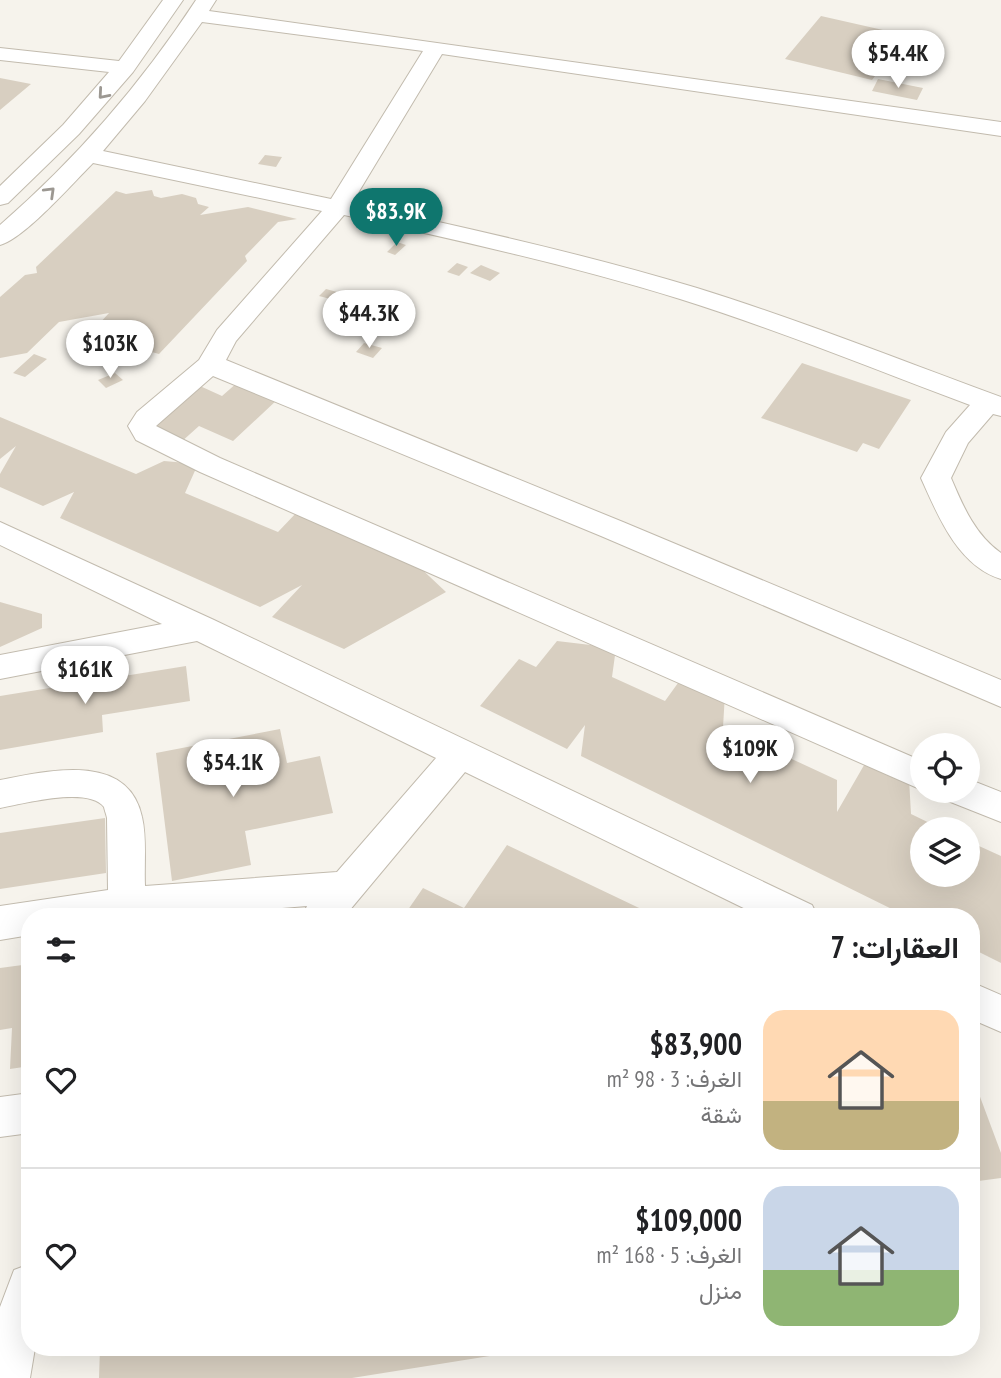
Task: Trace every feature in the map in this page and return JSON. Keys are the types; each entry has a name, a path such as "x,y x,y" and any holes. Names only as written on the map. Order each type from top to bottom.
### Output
{"street":[{"path":"3,192 67,135 126,68 173,0"},
{"path":"0,238 88,155 173,53 201,8 436,47 1001,129"},
{"path":"436,47 338,207 226,335 214,354 212,363 147,418 142,426 146,434 210,466 910,771"},
{"path":"0,54 126,68"},
{"path":"88,155 444,230 644,281 822,339 994,404 956,439 936,478 952,514 977,551 1001,568"},
{"path":"212,363 220,369 612,529 1001,694"},
{"path":"0,532 780,908"},
{"path":"0,667 203,628"},
{"path":"328,908 460,754"},
{"path":"0,794 69,784 95,786 114,794 122,802 125,818 127,904"},
{"path":"980,799 1001,807"},
{"path":"100,908 345,887"},
{"path":"0,923 21,920"},
{"path":"980,1004 1001,1014"},
{"path":"0,1117 21,1114"},
{"path":"7,1378 15,1329 21,1312"}],"building":[{"path":"821,16 936,42 929,52 899,45 872,80 785,59"},
{"path":"0,78 31,84 0,110"},
{"path":"878,79 923,88 917,100 872,91"},
{"path":"265,155 282,157 276,167 258,164"},
{"path":"152,190 154,196 161,198 182,194 196,198 198,204 209,207 200,215 248,207 297,219 278,222 245,256 247,261 159,354 115,342 111,329 98,325 109,313 59,322 27,353 0,358 0,297 25,275 37,273 36,267 116,191 126,194"},
{"path":"397,242 406,245 395,255 387,252"},
{"path":"457,263 468,267 459,276 447,272"},
{"path":"481,265 500,273 490,281 470,273"},
{"path":"326,289 348,295 342,302 319,296"},
{"path":"364,343 382,348 373,358 356,352"},
{"path":"34,354 47,359 25,377 13,373"},
{"path":"802,363 911,400 879,449 863,443 857,452 761,418"},
{"path":"115,373 123,380 106,388 98,380"},
{"path":"238,382 278,399 233,441 199,426 180,443 150,430 200,386 222,396"},
{"path":"0,417 136,474 164,461 198,464 185,493 278,532 297,512 413,561 446,592 344,649 272,617 302,585 260,607 60,518 74,492 43,506 0,487 0,474 16,446 0,459"},
{"path":"0,602 42,614 42,628 0,647"},
{"path":"557,641 616,648 612,677 665,701 678,683 706,686 725,694 723,727 837,780 837,812 867,760 909,779 911,814 917,817 910,817 910,887 980,887 980,846 1001,856 1001,963 980,952 980,908 890,908 581,756 585,725 567,749 480,706 519,659 536,667"},
{"path":"186,666 190,701 102,715 103,732 0,750 0,696"},
{"path":"280,729 287,763 320,756 333,813 245,831 251,865 172,881 156,753"},
{"path":"105,818 106,873 0,889 0,833"},
{"path":"507,845 639,908 464,908"},
{"path":"423,888 464,908 409,908"},
{"path":"21,965 21,1067 10,1069 12,1028 0,1030 0,968"},
{"path":"980,1097 1001,1153 1001,1178 980,1181"},
{"path":"100,1356 490,1356 352,1378 99,1378"}]}
